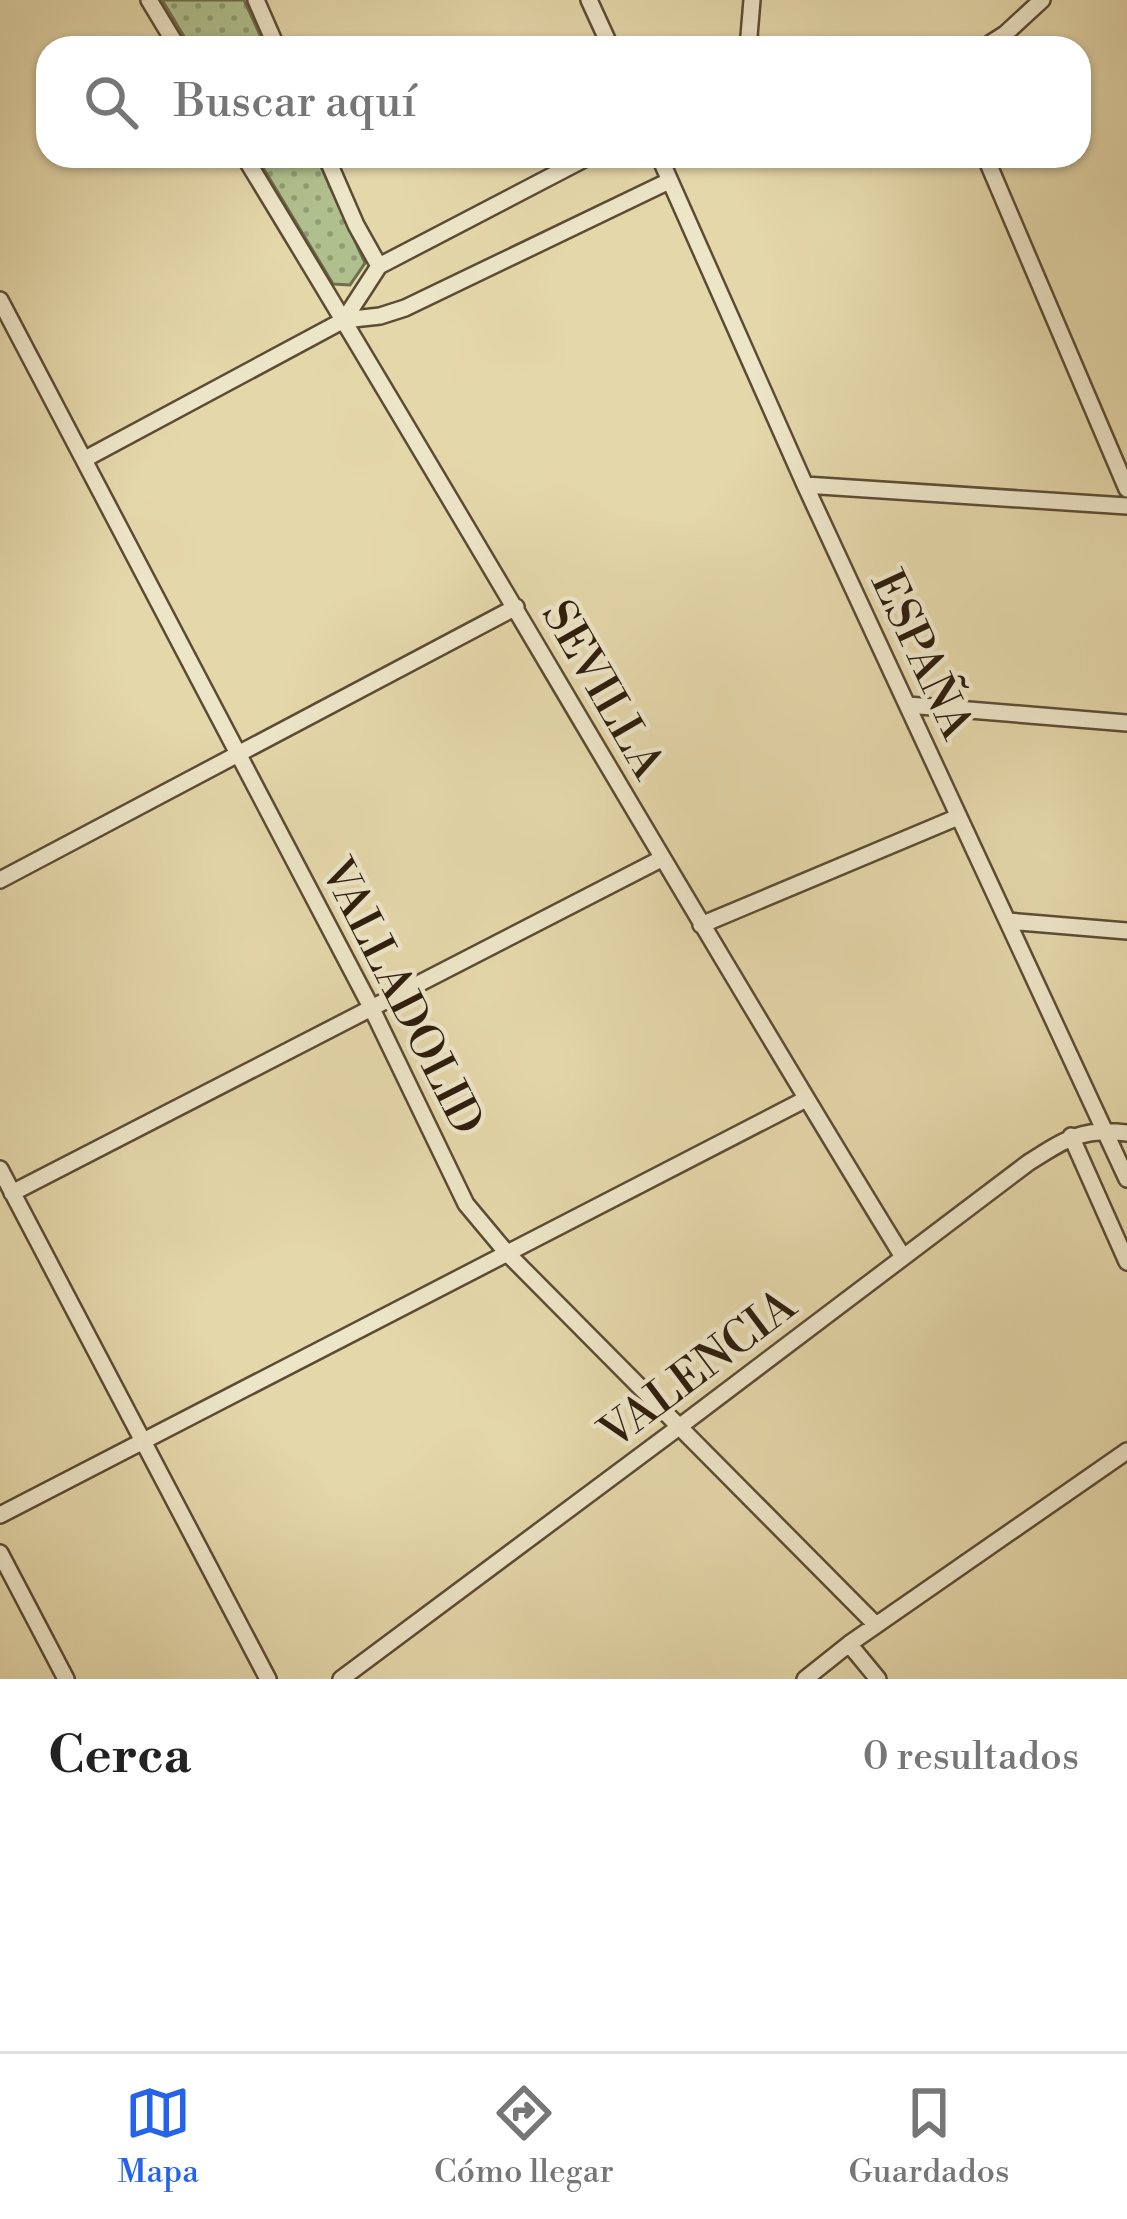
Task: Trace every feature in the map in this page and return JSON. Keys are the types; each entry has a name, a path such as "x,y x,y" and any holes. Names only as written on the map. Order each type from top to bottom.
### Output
{"street":[{"path":"148,0 170,36"},
{"path":"256,0 272,36"},
{"path":"589,0 606,36"},
{"path":"749,36 752,0"},
{"path":"1003,36 1042,0"},
{"name":"SEVILLA","path":"251,168 903,1257"},
{"path":"331,168 379,266"},
{"path":"344,320 379,266 567,168"},
{"name":"ESPAÑA","path":"664,168 805,485 1127,1179"},
{"path":"991,168 1127,489"},
{"path":"85,459 344,320 405,308 669,181"},
{"name":"VALLADOLID","path":"0,300 371,1007 466,1204 507,1253 876,1625"},
{"path":"805,485 1127,506"},
{"path":"0,880 516,608"},
{"path":"908,705 1127,723"},
{"path":"701,925 958,818"},
{"path":"12,1192 661,859"},
{"path":"1008,921 1127,931"},
{"path":"0,1515 806,1100"},
{"name":"VALENCIA","path":"341,1679 1028,1162 1071,1136 1104,1130 1127,1133"},
{"path":"1071,1136 1127,1262"},
{"path":"0,1169 268,1679"},
{"path":"805,1679 1127,1451"},
{"path":"0,1553 66,1679"},
{"path":"849,1644 878,1679"}],"green space":[{"path":"162,0 244,0 260,36 184,36"},
{"path":"263,168 321,168 365,263 350,285 333,284"}]}
